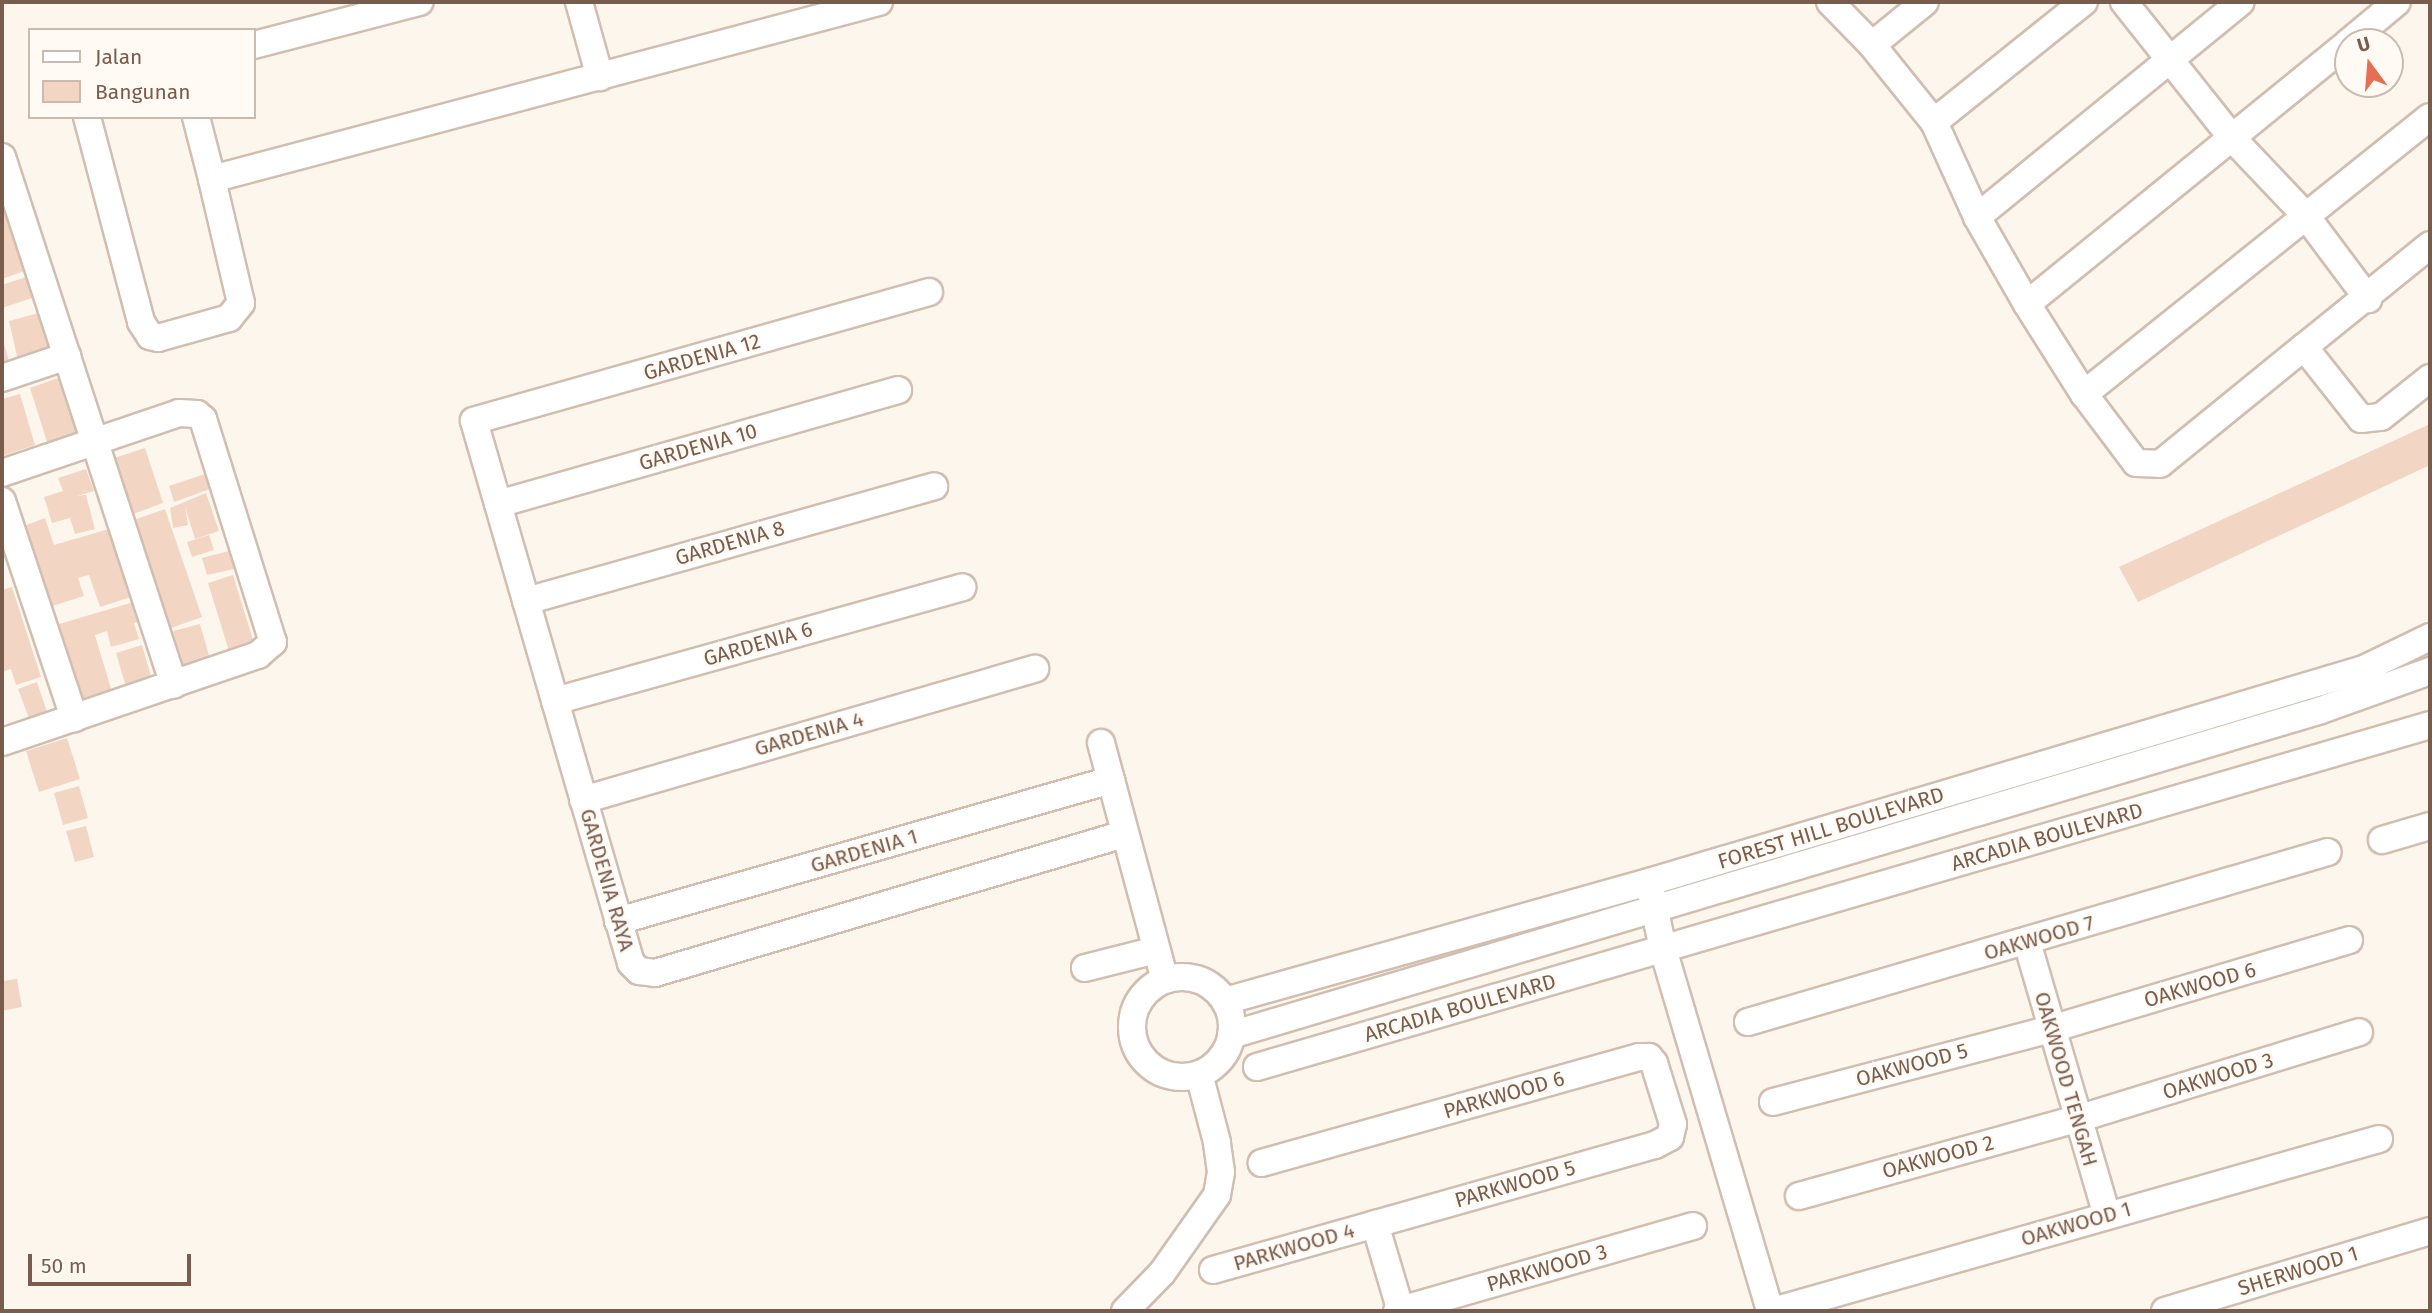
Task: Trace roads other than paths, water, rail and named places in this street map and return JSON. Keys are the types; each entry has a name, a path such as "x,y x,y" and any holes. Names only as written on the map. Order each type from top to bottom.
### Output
{"street":[{"path":"256,44 419,2"},
{"path":"579,2 600,77"},
{"path":"212,179 879,2"},
{"path":"1829,2 1872,45 1934,122 1977,217 2027,304 2084,394 2136,463 2153,465 2368,299 2430,245"},
{"path":"1872,45 1925,2"},
{"path":"1934,122 2084,2"},
{"path":"2124,2 2233,139 2306,216 2368,299"},
{"path":"1977,217 2241,2"},
{"path":"2365,28 2397,2"},
{"path":"2027,304 2233,139 2334,54"},
{"path":"2084,394 2430,117"},
{"path":"88,119 141,322 150,336 158,338 229,318 241,303 197,119"},
{"path":"2,157 174,685"},
{"name":"GARDENIA 12","path":"474,421 929,292"},
{"path":"2304,347 2361,419 2371,421 2430,378"},
{"path":"2,378 67,356"},
{"name":"GARDENIA 10","path":"498,504 898,390"},
{"path":"2,473 179,413 190,412 203,419 273,642 258,655 2,742"},
{"name":"GARDENIA RAYA","path":"474,421 618,921 631,963 639,971 655,973 1125,834"},
{"name":"GARDENIA 8","path":"526,601 934,486"},
{"path":"2,501 74,718"},
{"name":"GARDENIA 6","path":"555,701 962,587"},
{"name":"FOREST HILL BOULEVARD","path":"1225,1001 1648,882 2364,669 2430,637"},
{"name":"GARDENIA 4","path":"583,800 1035,668"},
{"name":"FOREST HILL BOULEVARD","path":"1231,1035 2321,710 2430,671"},
{"name":"ARCADIA BOULEVARD","path":"1257,1067 2430,725"},
{"path":"1101,743 1164,980"},
{"name":"GARDENIA 1","path":"618,921 1111,780"},
{"path":"2382,840 2430,826"},
{"name":"OAKWOOD 7","path":"1748,1022 2328,852"},
{"path":"1648,882 1663,949 1785,1310"},
{"name":"OAKWOOD 6","path":"2051,1029 2349,940"},
{"name":"OAKWOOD TENGAH","path":"2027,942 2106,1214"},
{"path":"1085,968 1156,950"},
{"path":"1164,980 1199,980 1225,1001 1231,1035 1214,1065 1199,1074 1164,1074 1149,1065 1132,1035 1138,1002 1164,980"},
{"name":"OAKWOOD 5","path":"1773,1102 2051,1029"},
{"name":"OAKWOOD 3","path":"2077,1119 2359,1032"},
{"name":"PARKWOOD 6","path":"1262,1163 1639,1057 1648,1057 1654,1063 1673,1124 1670,1137 1655,1145"},
{"path":"1125,1311 1162,1273 1217,1195 1221,1172 1217,1142 1199,1074"},
{"name":"OAKWOOD 2","path":"1799,1196 2077,1119"},
{"name":"OAKWOOD 1","path":"1785,1310 2106,1214 2379,1139"},
{"name":"PARKWOOD 5","path":"1374,1224 1655,1145"},
{"path":"1374,1224 1399,1311"},
{"name":"PARKWOOD 4","path":"1213,1270 1374,1224"},
{"name":"PARKWOOD 3","path":"1399,1311 1693,1226"},
{"name":"SHERWOOD 1","path":"2165,1311 2430,1231"}]}
